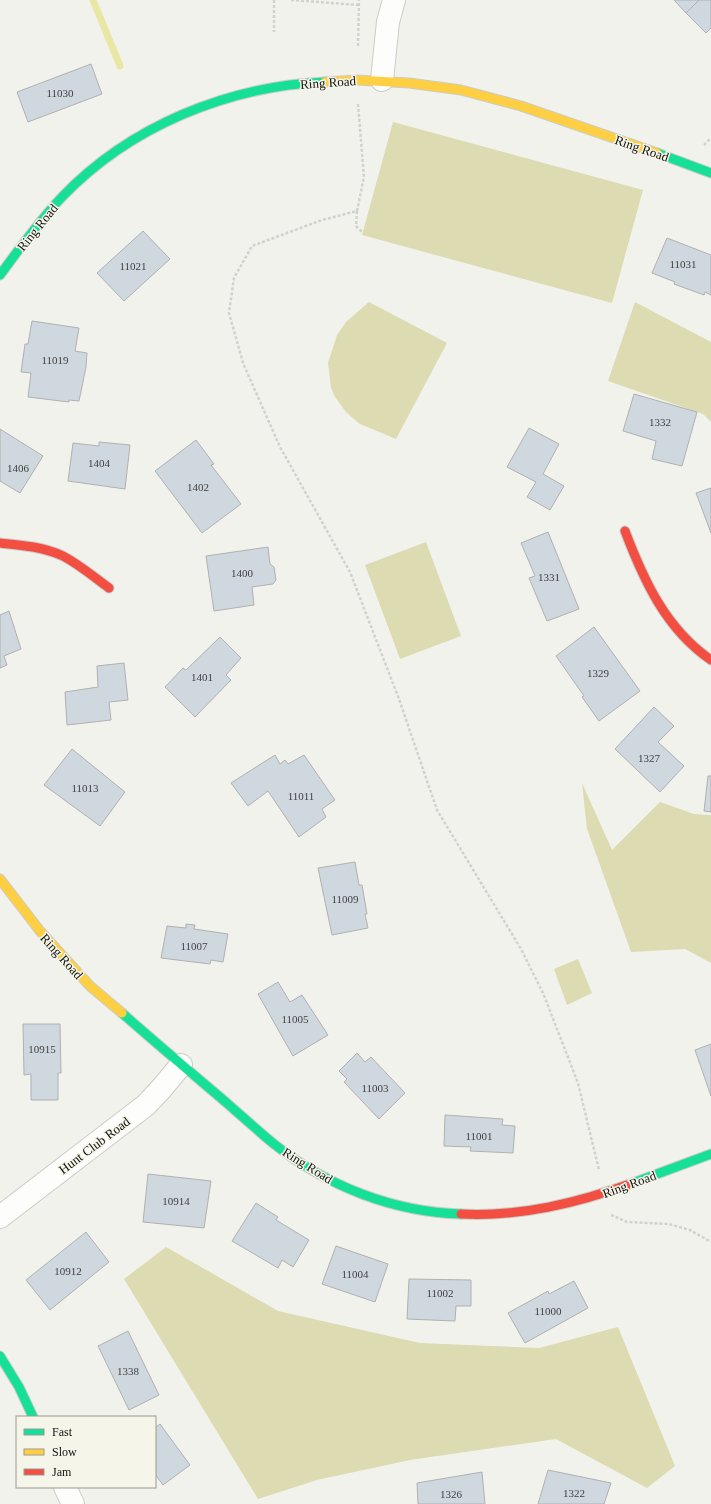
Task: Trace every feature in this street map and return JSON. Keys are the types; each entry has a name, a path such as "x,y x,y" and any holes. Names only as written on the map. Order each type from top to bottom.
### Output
{"street":[{"path":"382,80 388,22 394,0"},
{"name":"Ring Road","path":"0,275 35,228 57,202 74,185 106,158 144,133 183,113 226,98 265,88 322,81 382,80 462,91 518,105 711,173"},
{"path":"625,531 641,572 663,612 683,637 711,660"},
{"path":"0,543 30,546 56,553 78,566 109,588"},
{"name":"Ring Road","path":"0,879 40,931 90,986 274,1144 301,1163 343,1186 386,1203 429,1212 475,1216 518,1214 562,1206 602,1194 711,1154"},
{"name":"Hunt Club Road","path":"0,1217 146,1105 162,1090 182,1065"},
{"path":"0,1356 19,1387 33,1416"},
{"path":"65,1488 73,1504"}],"path":[{"path":"274,0 274,32"},
{"path":"291,0 358,5"},
{"path":"358,46 359,0"},
{"path":"358,104 364,177 357,211 356,226 363,233"},
{"path":"704,145 711,138"},
{"path":"357,211 322,220 252,246 234,278 229,313 243,363 280,447 350,572 398,699 437,810 520,948 543,993 578,1083 599,1172"},
{"path":"606,1214 628,1222 669,1224 690,1230 711,1242"}],"green space":[{"path":"393,122 643,190 612,303 362,235"},
{"path":"369,302 447,343 396,439 360,424 346,412 335,397 331,388 328,363 337,335 346,322"},
{"path":"635,302 711,342 711,422 703,414 608,381"},
{"path":"426,542 461,636 400,659 365,565"},
{"path":"582,783 612,850 660,802 694,814 711,815 711,963 685,949 631,952 587,829"},
{"path":"578,959 592,993 567,1005 554,969"},
{"path":"166,1247 278,1311 420,1343 539,1348 618,1327 675,1466 647,1488 556,1439 410,1460 317,1480 258,1499 124,1279"}],"building":[{"path":"674,0 699,0 686,13"},
{"path":"699,0 711,0 711,28 706,33 686,13"},
{"path":"91,64 102,94 28,122 17,92"},
{"path":"143,231 170,259 124,301 97,273"},
{"path":"667,238 711,255 711,295 705,292 704,295 674,284 675,282 652,273"},
{"path":"32,321 79,328 75,351 87,353 86,367 79,401 69,400 69,402 28,397 31,373 21,372 25,344 28,344"},
{"path":"634,394 697,412 682,466 652,459 656,441 623,431"},
{"path":"529,428 559,444 543,474 564,486 550,510 527,497 536,482 507,467"},
{"path":"0,429 43,456 20,493 0,481"},
{"path":"196,440 214,464 211,465 241,504 202,533 155,471"},
{"path":"99,442 130,445 125,489 68,481 73,443 99,446"},
{"path":"711,488 711,533 696,493"},
{"path":"548,532 579,609 547,621 529,578 535,576 521,543"},
{"path":"268,547 270,564 274,567 276,580 273,584 252,587 254,605 214,611 206,556"},
{"path":"9,611 21,649 4,656 7,665 0,668 0,615"},
{"path":"594,627 640,691 599,721 582,697 584,696 556,656"},
{"path":"220,637 241,658 226,675 231,680 195,717 165,687 183,668 186,670"},
{"path":"124,663 128,700 109,702 111,720 67,725 65,692 98,687 97,666"},
{"path":"654,707 674,726 658,742 684,766 660,792 615,749"},
{"path":"72,749 125,792 100,826 44,785"},
{"path":"275,755 280,764 285,760 288,764 304,755 335,800 322,809 326,817 299,837 268,791 248,806 231,783"},
{"path":"708,776 711,776 711,812 704,811"},
{"path":"355,862 359,885 362,885 368,928 332,935 318,868"},
{"path":"186,924 195,925 194,929 228,934 223,962 211,960 210,964 161,958 167,926 186,928"},
{"path":"278,982 290,1002 302,995 328,1035 293,1056 258,994"},
{"path":"23,1024 60,1024 61,1073 58,1073 58,1100 31,1100 31,1074 24,1075"},
{"path":"711,1044 711,1096 695,1050"},
{"path":"357,1053 365,1062 371,1057 405,1093 379,1119 344,1082 347,1079 339,1071"},
{"path":"445,1115 503,1119 502,1125 515,1126 513,1153 470,1151 471,1147 444,1146"},
{"path":"148,1174 211,1181 204,1228 143,1222"},
{"path":"256,1203 278,1217 276,1220 309,1240 293,1267 282,1260 278,1268 232,1241"},
{"path":"86,1232 109,1262 50,1310 26,1280"},
{"path":"336,1246 388,1264 375,1302 322,1284"},
{"path":"409,1279 471,1280 471,1306 456,1306 455,1321 407,1319"},
{"path":"574,1281 588,1308 525,1343 508,1313 548,1291 549,1294"},
{"path":"128,1331 159,1395 129,1410 98,1346"},
{"path":"160,1424 190,1465 163,1485 156,1475 156,1427"},
{"path":"548,1470 611,1483 604,1504 538,1504"},
{"path":"482,1472 485,1504 418,1504 417,1483"}],"waterway":[{"path":"93,0 120,66"}],"traffic: fast":[{"path":"0,275 22,245 62,197 89,172 118,150 150,130 183,114 217,101 289,85 325,82"},
{"path":"657,153 711,173"},
{"path":"122,1013 274,1144 294,1159 339,1184 386,1202 411,1208 461,1214"},
{"path":"633,1183 711,1154"},
{"path":"0,1356 19,1387 33,1416"}],"traffic: slow":[{"path":"325,82 357,80 409,83 461,90 521,106 657,153"},
{"path":"0,879 40,931 90,986 122,1013"}],"traffic: jam":[{"path":"625,531 640,568 658,603 681,634 695,648 711,660"},
{"path":"0,543 32,547 56,553 75,563 109,588"},
{"path":"461,1214 527,1211 591,1197 633,1183"}]}
